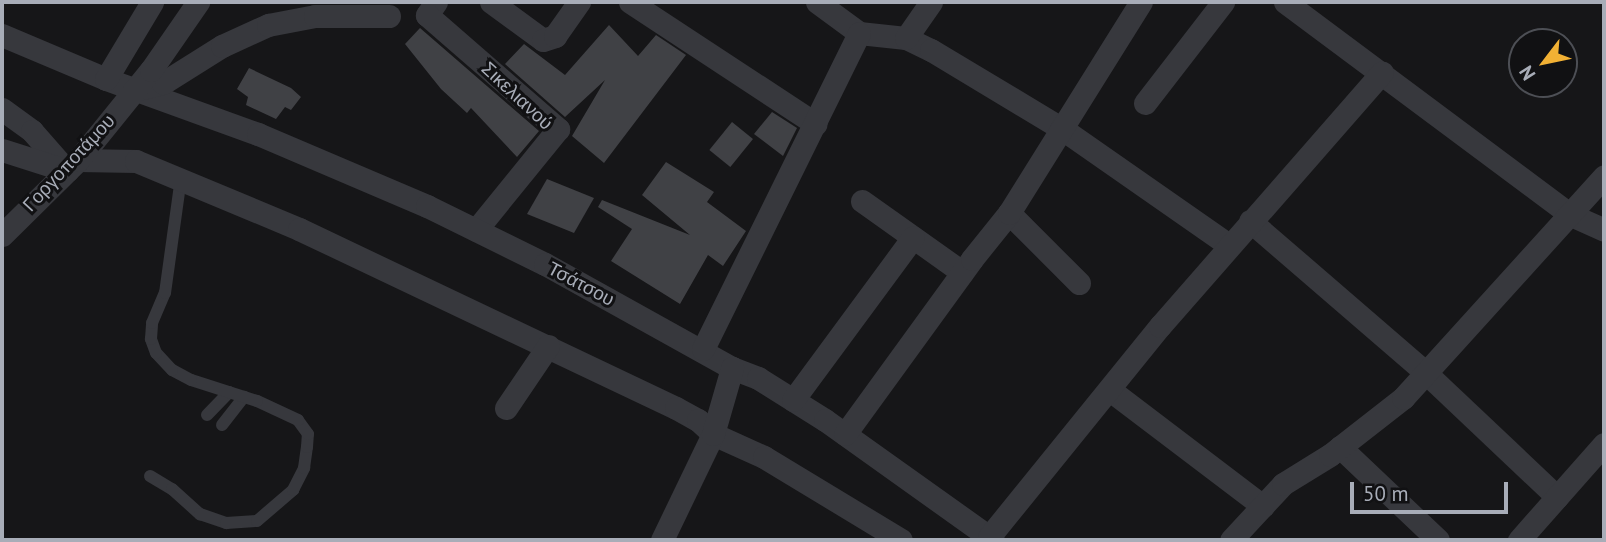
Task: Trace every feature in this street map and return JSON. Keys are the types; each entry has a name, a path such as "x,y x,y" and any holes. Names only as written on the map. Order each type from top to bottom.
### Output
{"street":[{"path":"106,79 152,2"},
{"name":"Γοργοποτάμου","path":"2,235 73,165 134,90 198,2"},
{"name":"Σικελιανού","path":"436,2 427,15 558,129 476,230"},
{"path":"491,2 515,9 543,40 555,36 579,2"},
{"path":"631,2 816,124"},
{"path":"817,2 859,33 906,38 1061,128 1229,245"},
{"path":"906,38 931,2"},
{"path":"845,434 962,272 1009,213 1141,2"},
{"path":"1144,103 1223,2"},
{"path":"1285,2 1312,9 1382,72 1571,215 1604,230"},
{"path":"134,90 163,83 222,46 268,25 315,16 389,16"},
{"path":"703,349 859,33"},
{"name":"Τσάτσου","path":"2,35 134,90 258,134 427,206 476,230 703,349 732,368 758,378 845,434 991,538"},
{"path":"991,538 1229,245 1382,72"},
{"path":"2,108 73,165"},
{"path":"2,150 73,165 136,161 181,177 676,408 698,420 713,434 764,457 901,540"},
{"path":"1231,540 1283,484 1340,447 1403,398 1604,176"},
{"path":"862,201 962,272"},
{"path":"1009,213 1079,283"},
{"path":"1250,221 1427,374 1557,497"},
{"path":"793,400 913,237"},
{"path":"506,408 548,346"},
{"path":"662,540 713,434 732,368"},
{"path":"1110,390 1263,506"},
{"path":"1519,540 1604,444"},
{"path":"1340,447 1438,540"}],"lane":[{"path":"150,476 172,489 200,514 226,523 257,521 293,490 304,468 308,434 298,420 244,397 191,380 172,370 156,353 151,340 152,323 166,293 181,177"},
{"path":"207,415 229,392"},
{"path":"222,425 244,397"}],"building":[{"path":"609,25 638,56 656,35 686,55 604,163 572,136 605,80 565,117 505,64 524,44 565,75"},
{"path":"420,28 539,131 517,157 471,108 467,113 441,89 405,44"},
{"path":"249,68 291,88 301,97 291,110 285,107 276,119 246,105 248,97 237,89"},
{"path":"772,112 797,128 783,156 754,134"},
{"path":"732,122 753,139 730,167 709,150"},
{"path":"666,162 714,192 707,202 746,231 723,266 708,255 680,304 611,261 632,229 598,207 602,200 690,235 642,195"},
{"path":"547,179 594,198 574,233 527,214"}]}
